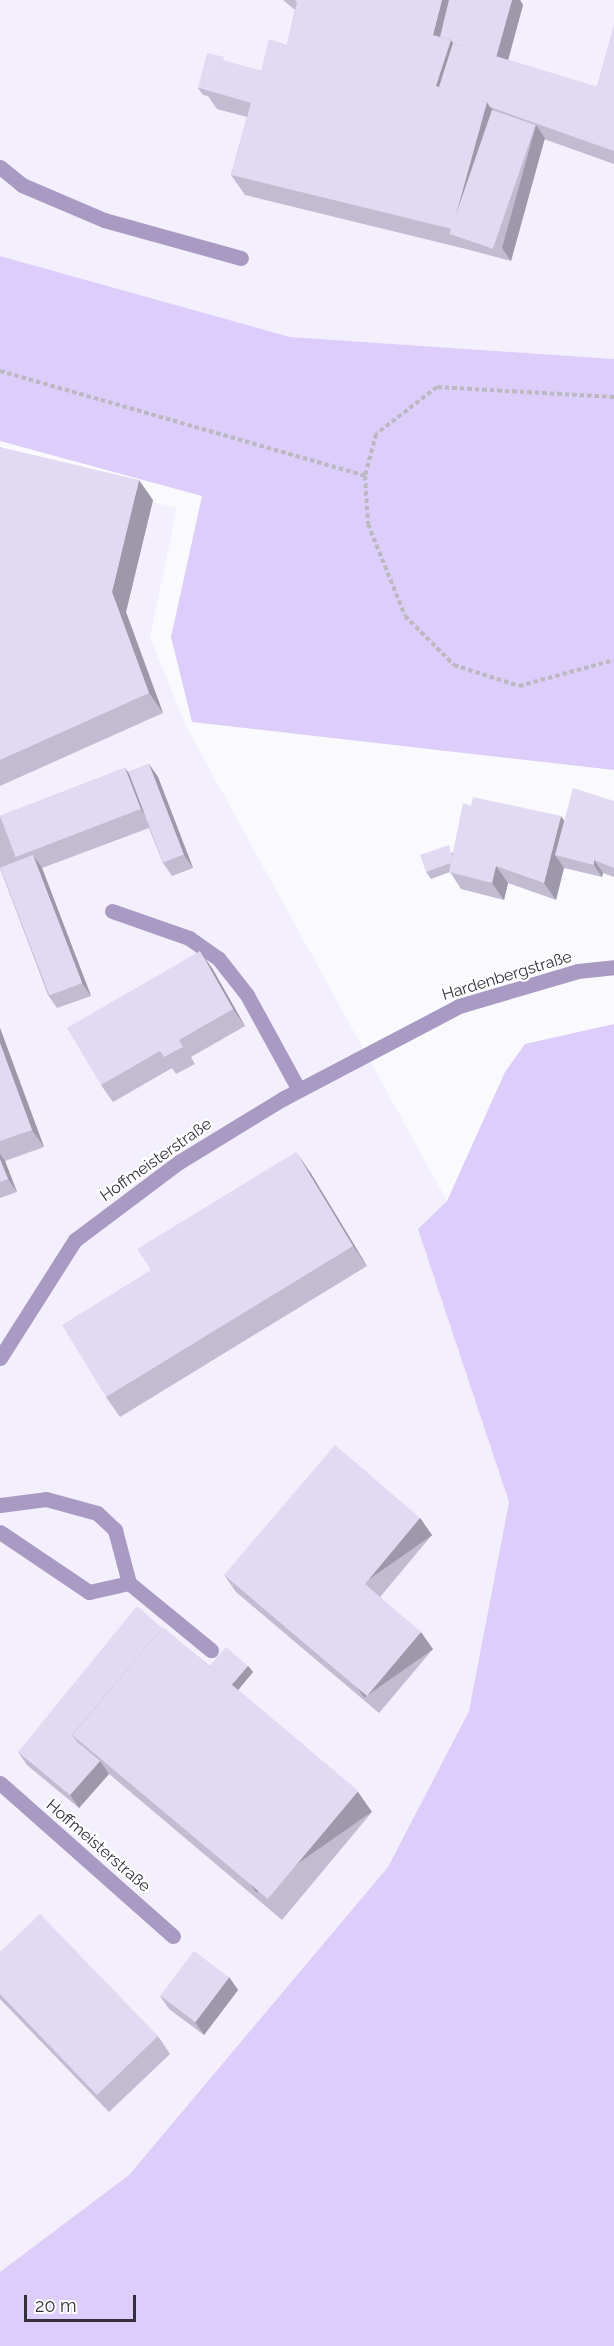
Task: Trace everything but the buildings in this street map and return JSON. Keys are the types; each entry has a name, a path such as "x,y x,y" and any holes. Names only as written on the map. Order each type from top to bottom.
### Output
{"street":[{"path":"0,167 22,185 104,220 241,258"},
{"path":"111,911 189,938 218,958 247,995 299,1090"},
{"name":"Hardenbergstraße","path":"381,1045 459,1006 578,971 614,967"},
{"name":"Hoffmeisterstraße","path":"0,1358 75,1240 179,1162 299,1090 381,1045"},
{"path":"0,1505 46,1499 97,1512 115,1530 129,1583 211,1650"},
{"path":"0,1532 89,1592 129,1583"},
{"name":"Hoffmeisterstraße","path":"0,1783 173,1936"}],"path":[{"path":"0,371 365,476"},
{"path":"614,397 437,387 376,434 365,476 368,524 405,616 454,665 519,686 614,660"}],"shaded area":[{"path":"0,0 614,0 614,359 290,337 0,256"},
{"path":"0,256 290,337 614,359 614,770 192,722 171,637 202,496 0,441"},
{"path":"0,466 177,508 150,637 187,728 447,1201 418,1229 509,1502 469,1711 388,1867 129,2175 0,2272"},
{"path":"614,1024 614,2346 0,2346 0,2272 129,2175 388,1867 469,1711 509,1502 418,1229 447,1201 505,1072 525,1044"}]}
